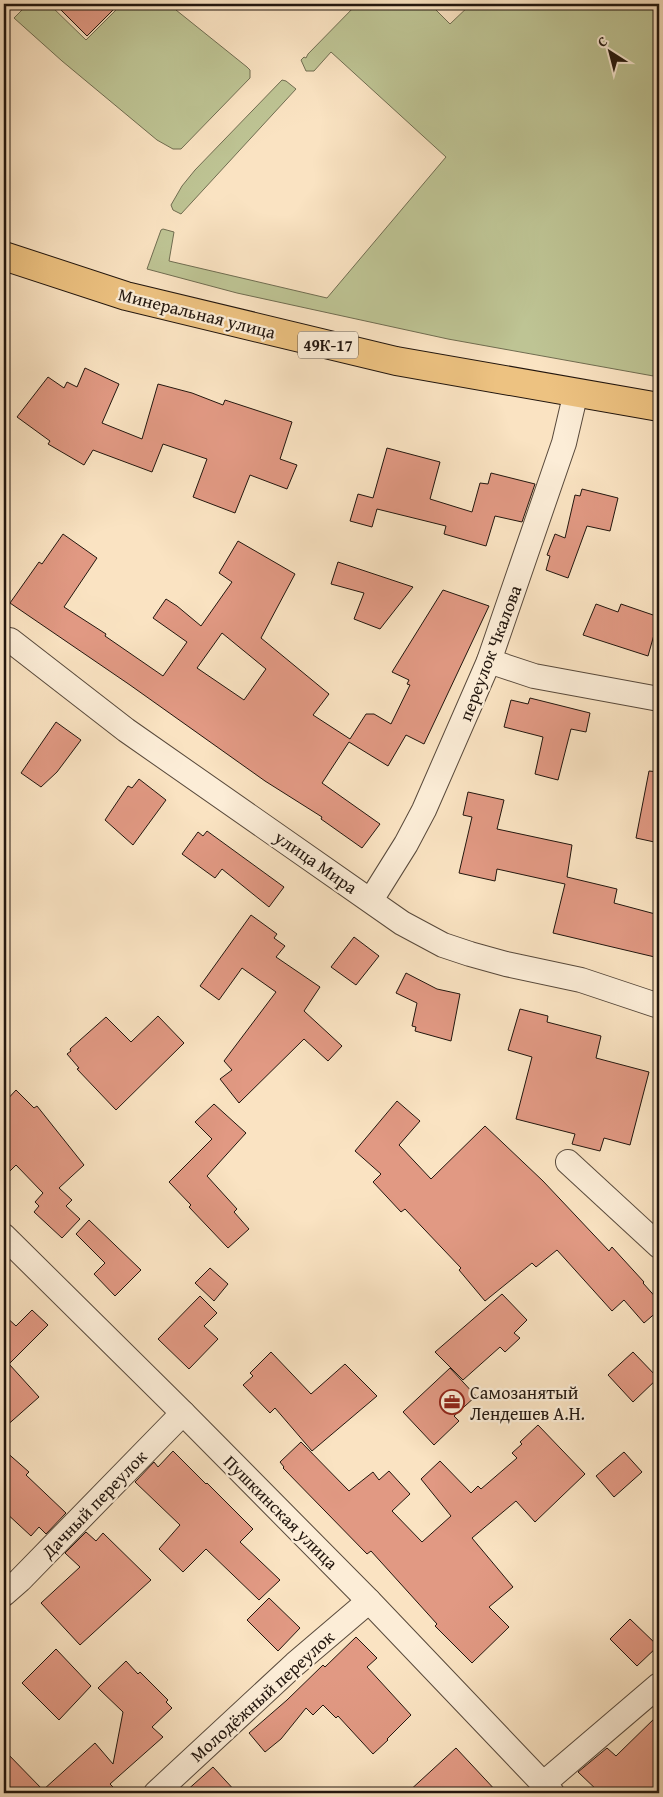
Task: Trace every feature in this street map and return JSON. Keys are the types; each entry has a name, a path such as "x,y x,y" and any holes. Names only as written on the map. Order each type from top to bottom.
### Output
{"main road":[{"name":"Минеральная улица","path":"4,256 126,296 396,361 659,407"}],"street":[{"name":"переулок Чкалова","path":"371,900 406,844 424,810 490,661 564,443 576,392"},
{"name":"улица Мира","path":"10,640 126,730 402,923 443,945 506,964 580,980 659,1006"},
{"path":"490,661 534,676 659,699"},
{"path":"568,1162 659,1246"},
{"name":"Пушкинская улица","path":"4,1236 369,1601 548,1788"},
{"name":"Дачный переулок","path":"4,1594 20,1580 183,1413"},
{"name":"Молодёжный переулок","path":"156,1793 295,1664 369,1601"},
{"path":"548,1788 659,1685"}],"green space":[{"path":"28,4 49,4 86,40 122,4 181,4 176,10 247,67 250,70 250,78 181,149 173,149 157,140 62,61 14,18"},
{"path":"357,4 430,4 450,24 471,4 659,4 659,377 448,339 237,293 147,269 163,229 174,232 169,261 327,298 446,157 331,52 314,71 306,71 301,60 304,57 306,58"},
{"path":"282,80 296,89 181,214 173,210 171,205 182,186 195,170"}],"building":[{"path":"55,4 119,4 87,36"},
{"path":"85,368 119,384 102,423 142,439 158,384 192,393 223,405 225,400 292,422 280,459 297,465 287,489 250,475 235,513 193,497 207,459 163,444 152,472 93,450 84,465 48,444 50,441 17,417 48,377 64,388 67,382 77,387"},
{"path":"387,448 440,462 430,499 472,512 480,483 488,484 491,473 535,484 522,522 495,516 486,546 444,534 446,526 377,509 372,527 350,521 358,494 373,498"},
{"path":"582,489 618,498 610,531 587,526 568,578 546,570 550,556 547,555 555,534 565,538 575,495 580,496"},
{"path":"63,534 97,558 64,607 106,634 105,636 163,676 187,642 153,618 166,599 201,626 232,582 219,573 238,541 295,574 261,638 329,694 313,715 350,739 366,714 374,714 391,724 410,685 407,684 409,680 392,672 443,590 489,606 424,744 406,735 388,766 349,742 322,783 380,824 362,848 321,819 322,817 265,781 10,603 39,562 42,564","holes":["222,633 266,669 244,700 197,668"]},
{"path":"338,562 413,587 380,629 354,619 364,593 331,584"},
{"path":"596,604 618,612 621,604 659,617 648,656 583,635"},
{"path":"530,698 590,713 586,732 571,729 558,780 535,774 543,737 504,727 511,700 528,704"},
{"path":"56,722 81,740 57,772 41,787 21,773"},
{"path":"649,771 659,772 659,843 636,838"},
{"path":"139,779 166,800 133,845 105,820 128,786 132,788"},
{"path":"468,792 504,800 497,829 572,845 567,877 617,889 614,903 659,915 659,958 553,933 565,884 497,869 495,881 459,873 472,817 463,815"},
{"path":"207,831 284,887 269,907 222,869 215,878 182,854 198,832 203,836"},
{"path":"251,915 277,934 274,938 285,946 276,957 320,987 304,1011 342,1046 328,1061 304,1039 239,1103 220,1079 232,1070 224,1061 276,992 242,968 219,1000 200,986"},
{"path":"354,937 379,956 356,985 331,967"},
{"path":"406,973 437,989 460,994 451,1041 415,1031 416,1027 412,1026 417,1003 396,993"},
{"path":"520,1009 548,1016 547,1022 601,1036 596,1058 649,1072 630,1145 604,1138 600,1151 572,1144 575,1134 516,1119 532,1057 508,1050"},
{"path":"158,1016 184,1043 116,1110 77,1069 79,1068 67,1054 71,1051 70,1049 106,1017 131,1042"},
{"path":"16,1090 34,1108 37,1106 84,1165 59,1188 72,1200 66,1206 80,1219 62,1238 34,1212 39,1206 35,1202 43,1193 16,1165 4,1177 4,1103"},
{"path":"397,1101 420,1121 399,1145 431,1179 485,1126 543,1181 609,1251 612,1247 659,1301 659,1310 644,1323 624,1300 612,1311 557,1250 536,1267 532,1263 485,1301 459,1270 461,1268 405,1209 401,1212 373,1182 381,1174 355,1151"},
{"path":"214,1104 246,1133 207,1176 237,1209 234,1212 249,1229 228,1248 189,1207 191,1205 169,1182 212,1139 195,1122"},
{"path":"89,1220 141,1270 115,1296 94,1274 105,1263 76,1234"},
{"path":"210,1268 228,1284 214,1301 195,1283"},
{"path":"502,1294 527,1320 514,1333 520,1338 505,1352 500,1347 463,1380 435,1352"},
{"path":"200,1296 217,1313 204,1326 218,1339 189,1369 158,1339"},
{"path":"32,1310 48,1325 9,1364 39,1397 4,1428 4,1315 16,1326"},
{"path":"271,1352 311,1394 345,1364 377,1396 312,1451 275,1408 270,1413 243,1385 253,1376 250,1373"},
{"path":"633,1352 658,1378 633,1402 608,1375"},
{"path":"450,1368 476,1396 454,1416 459,1421 434,1445 403,1412"},
{"path":"538,1425 585,1474 535,1522 516,1501 472,1538 513,1587 489,1607 509,1627 472,1663 435,1626 437,1624 371,1551 367,1554 283,1468 280,1462 301,1442 349,1491 373,1472 379,1480 389,1471 410,1494 392,1511 422,1542 451,1516 421,1479 440,1461 471,1493 478,1486 481,1489 517,1458 512,1453 522,1444 520,1442"},
{"path":"4,1450 29,1472 26,1475 66,1513 46,1534 39,1527 31,1536 4,1511"},
{"path":"173,1451 253,1529 240,1542 280,1580 259,1600 206,1549 183,1572 159,1549 180,1525 135,1482 154,1462 158,1467"},
{"path":"624,1452 642,1472 614,1497 596,1476"},
{"path":"86,1532 96,1541 103,1533 151,1580 80,1645 41,1603 80,1567 65,1553"},
{"path":"269,1598 300,1628 278,1651 247,1620"},
{"path":"630,1619 658,1646 637,1666 610,1639"},
{"path":"356,1637 377,1658 367,1667 411,1715 373,1754 338,1716 336,1718 323,1705 313,1715 306,1708 281,1739 265,1752 249,1733 323,1665 325,1667"},
{"path":"56,1649 91,1686 59,1720 22,1683"},
{"path":"126,1661 168,1700 166,1702 172,1708 152,1727 163,1737 110,1784 119,1793 4,1793 4,1750 43,1790 95,1743 113,1764 123,1712 98,1688"},
{"path":"659,1714 659,1784 650,1793 600,1793 578,1772 607,1748 616,1756"},
{"path":"456,1748 498,1793 407,1793"},
{"path":"213,1767 237,1793 184,1793"}],"place":[{"name":"Самозанятый Лендешев А.Н.","path":"452,1402"}]}
